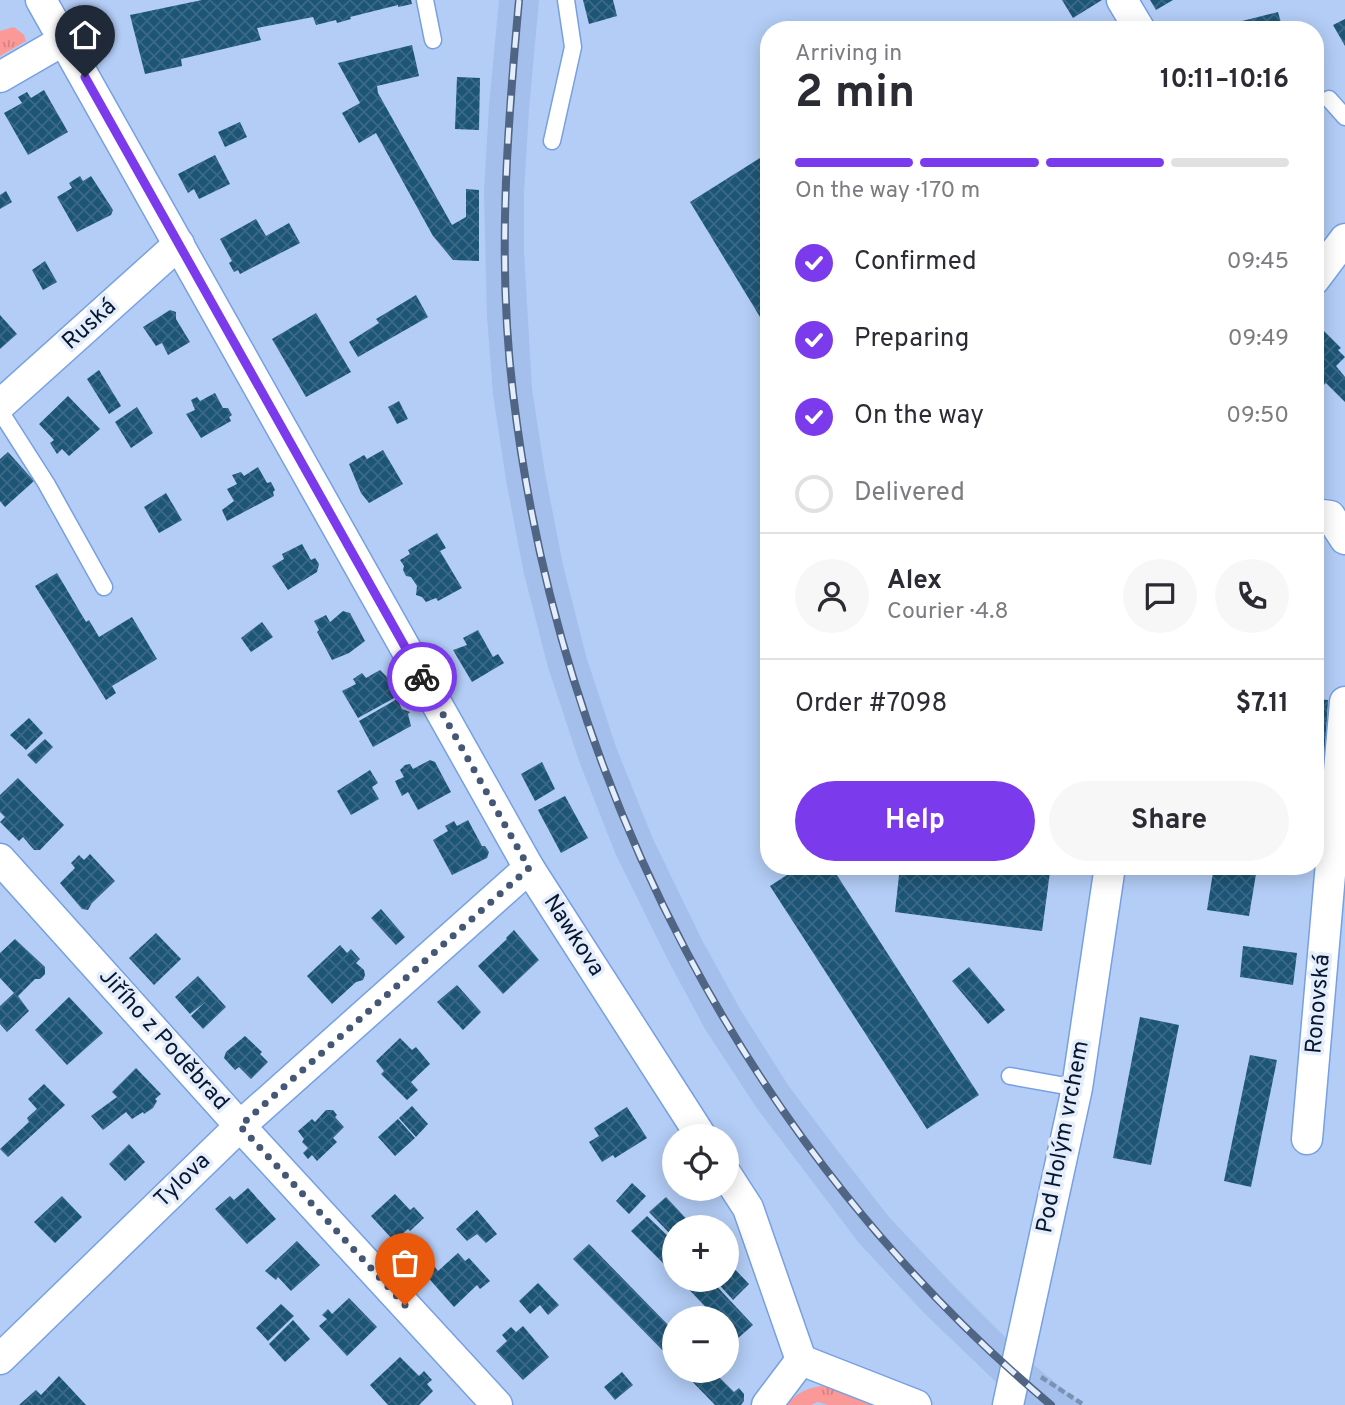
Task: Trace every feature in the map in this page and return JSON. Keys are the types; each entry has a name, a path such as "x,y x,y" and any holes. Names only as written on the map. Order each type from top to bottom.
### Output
{"street":[{"name":"Nawkova","path":"41,0 529,868 693,1124"},
{"path":"1122,0 1135,21"},
{"path":"0,76 64,40"},
{"path":"1324,267 1345,239"},
{"name":"Ruská","path":"0,405 179,244"},
{"path":"1324,515 1330,516 1345,539"},
{"name":"Ronovská","path":"1307,1139 1345,702"},
{"name":"Jiřího z Poděbrad","path":"0,859 240,1126 497,1405"},
{"name":"Tylova","path":"0,1359 240,1126 529,868"},
{"name":"Pod Holým vrchem","path":"1008,1405 1028,1376 1022,1335 1077,1088 1109,875"},
{"path":"739,1194 748,1208 801,1360 916,1405"},
{"path":"767,1405 801,1360"}],"lane":[{"path":"425,0 433,40"},
{"path":"552,141 573,47 566,0"},
{"path":"1329,99 1345,117"},
{"path":"0,411 46,483 104,587"},
{"path":"1010,1076 1077,1088"}],"path":[{"path":"1028,1376 1084,1405"}],"shaded area":[{"path":"499,0 539,0 529,109 524,251 532,389 545,473 563,565 586,656 616,747 653,839 702,940 740,1009 788,1085 837,1150 889,1217 954,1286 1029,1361 1083,1405 1020,1405 925,1314 859,1243 756,1107 705,1029 616,855 579,761 548,667 524,574 493,394 487,317 484,192"}],"green space":[{"path":"14,27 24,35 26,41 0,56 0,31"},
{"path":"821,1386 831,1387 875,1405 828,1405 818,1402 811,1405 787,1405 802,1392"}],"building":[{"path":"202,0 411,0 412,4 350,17 351,19 337,23 336,20 316,25 313,17 257,28 261,40 181,59 182,66 145,74 130,15"},
{"path":"583,0 613,0 617,16 589,24"},
{"path":"1062,0 1102,0 1073,18"},
{"path":"1150,0 1173,0 1156,10"},
{"path":"1278,12 1280,21 1242,21"},
{"path":"1345,19 1345,46 1333,25"},
{"path":"412,45 419,76 377,86 378,93 452,225 466,217 466,189 479,190 479,261 453,260 433,236 376,133 359,143 342,113 360,103 338,63"},
{"path":"457,77 480,78 479,130 455,129"},
{"path":"44,90 68,132 28,155 4,113 22,103 18,97 27,92 31,98"},
{"path":"240,122 247,137 225,147 218,132"},
{"path":"215,155 230,184 199,199 194,189 188,193 178,174"},
{"path":"760,158 760,317 690,202"},
{"path":"80,176 83,181 91,176 113,210 111,215 77,232 57,197 72,188 69,183"},
{"path":"6,191 12,202 0,209 0,195"},
{"path":"256,219 266,236 289,223 300,243 240,274 238,270 234,272 229,263 232,261 220,239"},
{"path":"45,261 57,282 43,290 32,270"},
{"path":"416,295 428,317 358,357 349,342 379,323 376,319"},
{"path":"170,310 176,312 176,319 190,342 168,355 162,343 156,346 143,327"},
{"path":"316,313 351,372 306,397 272,339"},
{"path":"0,315 17,334 0,349"},
{"path":"1324,331 1341,348 1338,350 1345,357 1336,366 1345,377 1345,402 1326,383 1324,385"},
{"path":"99,370 121,406 109,414 87,379"},
{"path":"215,393 223,408 228,408 232,415 229,417 231,421 201,438 186,414 195,410 191,400 197,397 200,401"},
{"path":"68,396 100,429 69,456 62,449 57,454 50,443 54,440 39,424"},
{"path":"399,401 408,419 397,424 388,407"},
{"path":"137,407 153,433 131,448 115,422"},
{"path":"383,450 403,484 369,503 361,493 349,464 364,455 367,459"},
{"path":"8,452 34,481 5,507 0,501 0,459"},
{"path":"258,467 267,483 271,482 275,490 274,496 227,521 222,510 234,501 227,489 237,484 232,475 241,472 244,476"},
{"path":"166,493 182,520 159,533 144,507"},
{"path":"437,533 446,548 440,551 462,588 438,601 436,598 426,602 416,595 417,586 411,577 406,576 400,560 410,554 408,550"},
{"path":"302,544 311,560 315,558 319,564 317,572 288,590 272,566 284,559 282,554"},
{"path":"57,573 86,622 89,620 99,637 132,617 157,659 112,686 116,693 106,700 35,586"},
{"path":"343,611 350,613 365,641 349,653 332,660 314,621 326,615 330,622"},
{"path":"262,622 273,637 251,652 241,638"},
{"path":"478,630 493,657 498,654 504,663 472,682 453,650 467,645 463,638"},
{"path":"380,670 389,679 392,678 389,686 396,697 358,718 342,691 356,684 353,679 362,673 366,678"},
{"path":"397,699 402,709 410,712 408,714 411,726 373,747 359,721"},
{"path":"1324,700 1328,700 1324,767"},
{"path":"29,718 43,733 26,750 10,735"},
{"path":"45,739 53,747 36,764 27,755"},
{"path":"430,760 435,762 451,792 418,810 408,792 402,796 395,781 404,777 400,770 405,765 410,764 413,769"},
{"path":"542,762 555,789 535,801 521,774"},
{"path":"370,770 378,783 372,787 379,799 351,815 337,791"},
{"path":"18,778 64,825 40,850 34,850 23,837 19,841 0,822 5,817 0,812 0,795"},
{"path":"565,796 588,838 561,853 538,810"},
{"path":"468,820 482,846 489,852 487,858 452,875 433,840 448,831 445,826 454,821 457,826"},
{"path":"90,854 115,881 88,910 82,909 60,883 75,868 71,863 79,855 84,860"},
{"path":"787,875 837,875 979,1095 927,1129 770,886"},
{"path":"899,875 1050,875 1042,931 895,912"},
{"path":"1213,875 1256,875 1249,916 1207,910"},
{"path":"381,909 405,937 396,945 371,918"},
{"path":"514,930 539,960 503,994 478,966"},
{"path":"156,933 181,959 154,985 129,958"},
{"path":"15,939 45,967 45,974 40,979 35,979 18,996 29,1011 7,1032 0,1024 0,1006 14,993 0,978 0,953"},
{"path":"340,945 347,953 351,949 360,959 356,963 364,970 365,975 363,980 356,982 332,1004 307,976"},
{"path":"1243,946 1297,953 1293,985 1240,977"},
{"path":"969,967 1005,1010 988,1024 952,981"},
{"path":"198,976 226,1007 203,1029 191,1016 205,1002 190,1014 175,997"},
{"path":"457,985 481,1012 463,1030 437,1002"},
{"path":"69,997 103,1033 67,1065 35,1030"},
{"path":"1140,1017 1179,1025 1151,1165 1113,1158"},
{"path":"245,1036 262,1052 260,1054 268,1062 251,1079 239,1067 235,1070 224,1058 226,1052"},
{"path":"400,1038 412,1050 416,1047 430,1064 411,1082 418,1090 407,1100 381,1074 384,1071 376,1061"},
{"path":"1250,1055 1277,1060 1251,1187 1224,1181"},
{"path":"136,1068 161,1094 155,1099 157,1101 153,1108 144,1114 143,1112 132,1119 126,1112 103,1130 91,1116 117,1097 112,1092"},
{"path":"44,1084 65,1105 8,1157 0,1149 29,1122 27,1118 37,1109 28,1099"},
{"path":"412,1106 428,1124 416,1137 399,1118"},
{"path":"627,1107 647,1138 615,1158 613,1155 602,1162 589,1142 599,1136 594,1128"},
{"path":"326,1110 333,1110 337,1115 335,1117 344,1127 333,1138 337,1142 317,1161 312,1155 308,1159 303,1153 308,1148 302,1142 304,1139 298,1131 312,1119 315,1122"},
{"path":"398,1119 415,1138 395,1156 378,1137"},
{"path":"129,1144 145,1162 125,1181 109,1164"},
{"path":"632,1183 646,1196 629,1214 616,1201"},
{"path":"248,1188 276,1219 247,1244 215,1209 230,1196 234,1200"},
{"path":"395,1194 410,1210 414,1207 424,1218 394,1241 371,1216"},
{"path":"62,1196 82,1217 55,1243 34,1222"},
{"path":"662,1201 670,1201 683,1215 662,1215 662,1226 649,1212"},
{"path":"477,1210 497,1234 486,1243 477,1234 467,1241 456,1229"},
{"path":"647,1216 662,1230 662,1262 631,1231"},
{"path":"297,1241 320,1265 291,1291 278,1277 276,1280 265,1271"},
{"path":"589,1244 662,1319 662,1350 573,1259"},
{"path":"458,1253 465,1261 469,1258 490,1281 480,1289 477,1285 454,1307 425,1274 434,1266 438,1271"},
{"path":"739,1274 749,1284 733,1300 726,1292 739,1292"},
{"path":"538,1283 559,1305 548,1315 540,1305 530,1314 519,1301"},
{"path":"691,1292 722,1292 735,1306 705,1306"},
{"path":"349,1298 377,1327 347,1356 319,1326 327,1319 322,1315 328,1309 332,1314"},
{"path":"281,1304 294,1316 268,1341 256,1328"},
{"path":"739,1310 753,1325 739,1337"},
{"path":"293,1320 310,1339 285,1362 269,1344"},
{"path":"523,1326 549,1357 523,1380 496,1351 507,1341 502,1335 511,1327 516,1332"},
{"path":"400,1357 419,1376 424,1371 432,1380 427,1384 433,1391 419,1405 388,1405 370,1385"},
{"path":"622,1372 633,1385 615,1400 604,1387"},
{"path":"59,1376 86,1405 19,1405 36,1390 41,1395"},
{"path":"694,1383 725,1383 734,1392 739,1388 744,1394 741,1405 715,1405"}],"railway":[{"path":"519,0 508,147 505,246 508,344 513,393 537,538 574,680 624,818 686,951 760,1077 846,1195 943,1305 1051,1405"}],"way so far":[{"path":"405,1305 240,1126 529,868 422,677"}],"route":[{"path":"85,77 422,677"}]}
